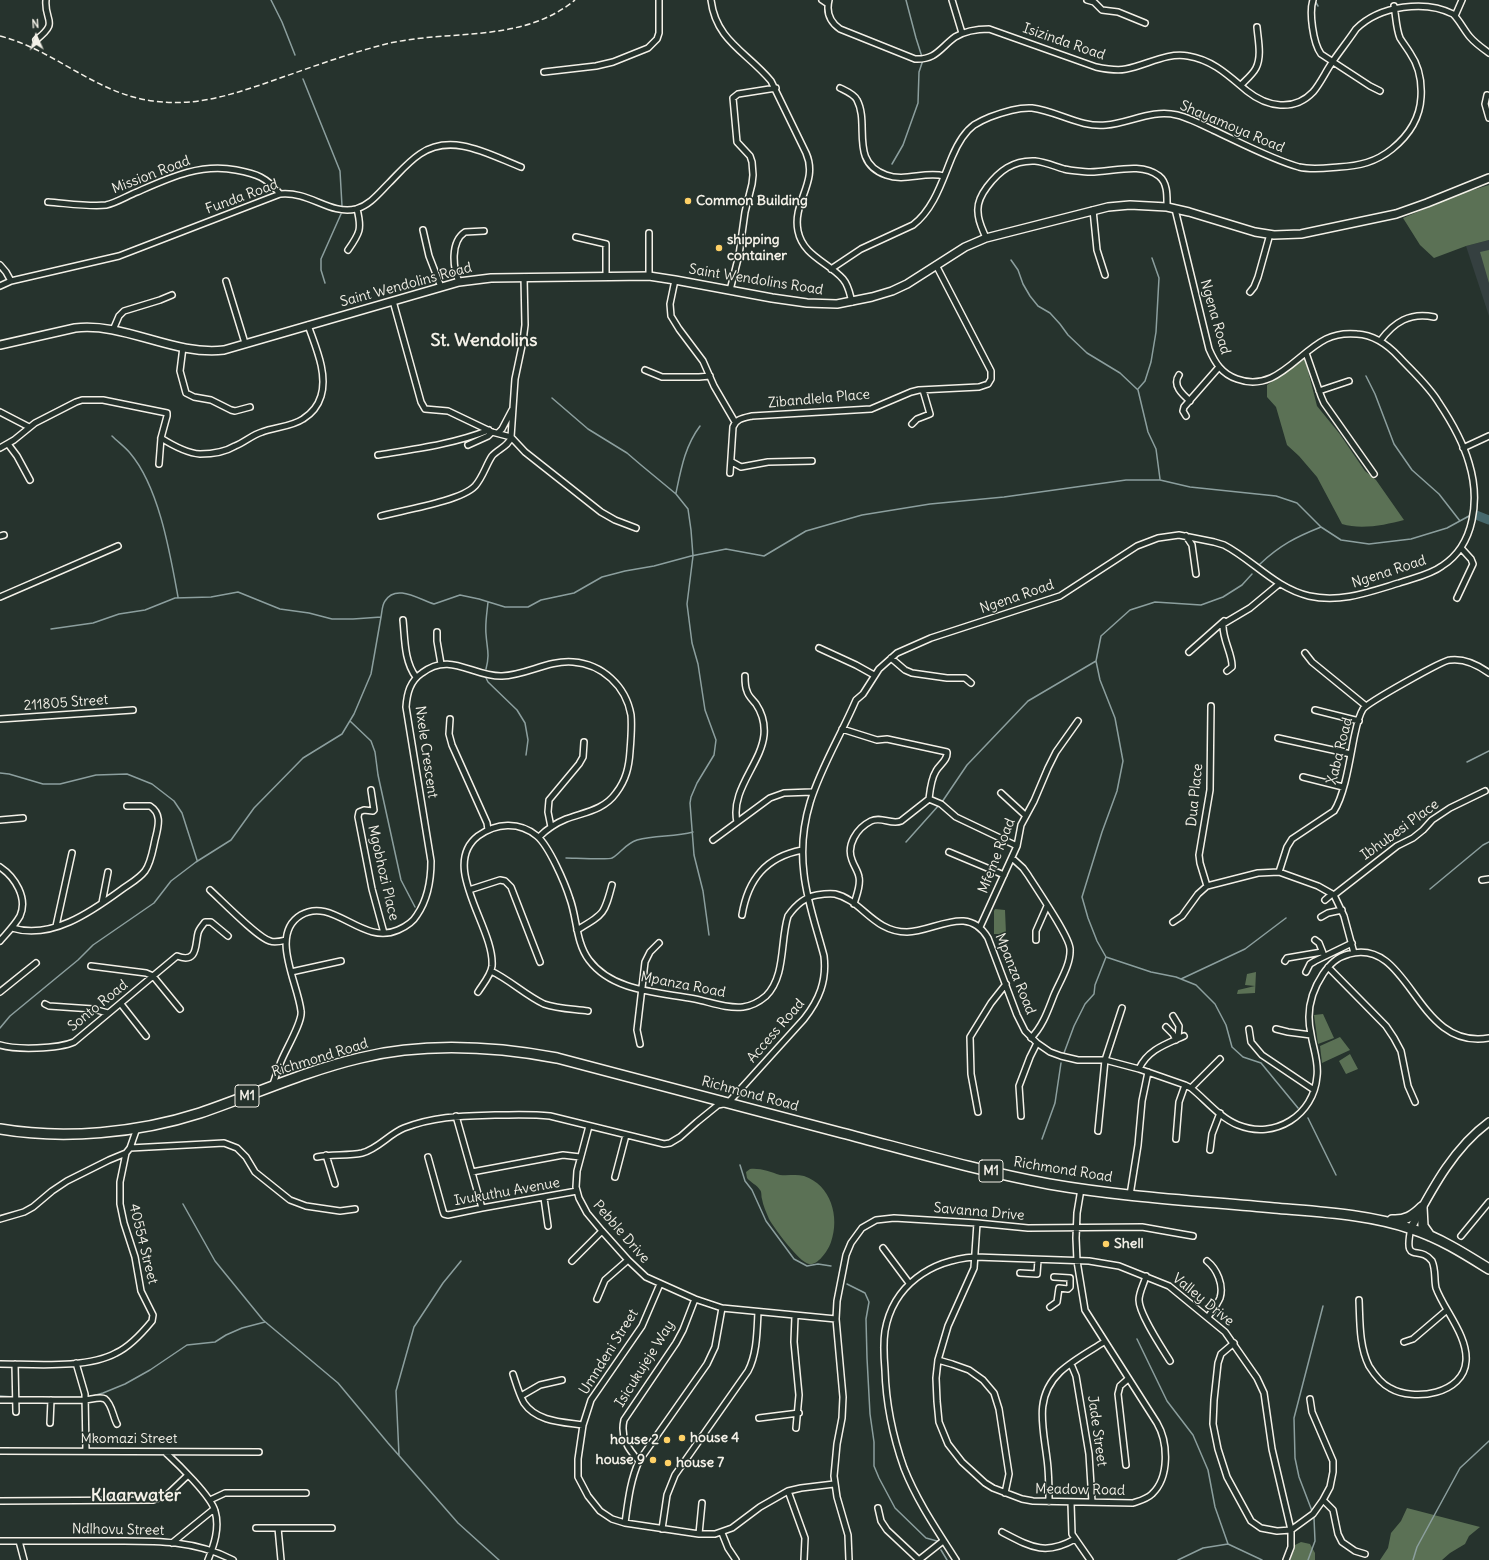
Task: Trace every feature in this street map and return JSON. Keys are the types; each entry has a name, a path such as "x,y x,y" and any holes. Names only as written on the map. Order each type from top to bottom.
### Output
{"highway":[{"name":"Richmond Road","path":"0,1129 15,1132 50,1134 99,1133 136,1128 169,1122 198,1114 335,1065 360,1058 420,1049 458,1047 486,1048 557,1058 963,1165 1080,1189 1130,1195 1317,1211 1375,1219 1411,1228 1430,1236 1489,1269"},
{"path":"1375,1219 1401,1220 1412,1216 1422,1207"},
{"path":"1422,1207 1423,1226 1430,1236"}],"street":[{"path":"36,40 46,31 50,24 46,10 46,0"},
{"path":"544,72 596,66 613,62 648,48 657,39 659,33 659,0"},
{"path":"711,0 715,19 722,33 733,46 765,73 776,88 810,164 809,181 802,199 797,220 801,241 812,256 844,280 852,302"},
{"path":"822,0 829,2"},
{"path":"952,0 962,34"},
{"path":"1087,0 1094,2 1102,10 1118,12 1145,23"},
{"path":"1313,0 1311,13 1317,49 1320,54 1380,91"},
{"path":"1455,16 1462,0"},
{"name":"Isizinda Road","path":"829,2 828,13 831,20 840,29 915,59 923,60 934,56 962,34 976,30 989,29 1107,69 1126,69 1174,56 1200,58 1210,62 1261,100 1271,104 1283,106 1306,97 1313,91 1332,62 1361,24 1369,18 1394,6 1409,1 1426,1 1445,8 1455,16 1471,38 1489,53"},
{"name":"Shayamoya Road","path":"831,269 861,249 913,225 920,220 932,202 960,140 974,125 1017,109 1027,108 1038,110 1084,123 1099,125 1112,124 1152,114 1172,114 1188,118 1271,156 1301,167 1317,168 1366,164 1380,158 1399,144 1412,128 1420,108 1421,99 1420,74 1411,54 1399,35 1394,6"},
{"path":"1241,85 1255,69 1258,63 1257,26"},
{"path":"730,290 739,255 745,212 753,175 751,158 739,146 737,140 733,101 736,95 776,88"},
{"path":"840,88 850,93 858,101 863,146 868,162 873,167 885,175 896,178 936,174 944,176"},
{"path":"1488,95 1485,104 1489,118"},
{"name":"Funda Road","path":"0,286 11,281 119,256 280,194 295,193 336,209 357,208 372,200 414,158 439,146 463,145 521,167"},
{"path":"986,238 978,213 979,200 995,176 1012,165 1026,161 1043,163 1076,171 1092,172 1144,169 1160,176 1164,182 1167,190 1167,207"},
{"name":"Mission Road","path":"48,202 104,205 115,202 174,176 203,168 231,169 255,174 271,184 280,194"},
{"name":"Saint Wendolins Road","path":"0,345 75,328 98,327 183,347 214,351 459,282 491,278 648,276 772,298 807,303 837,304 852,302 907,284 965,247 986,238 1092,210 1130,205 1167,207 1255,232 1270,234 1301,234 1396,214 1489,178"},
{"path":"348,250 356,241 359,234 360,223 357,208"},
{"name":"Ngena Road","path":"808,896 803,873 802,850 804,824 812,792 856,700 863,694 874,675 890,658 918,643 1060,596 1137,546 1158,538 1186,536 1224,545 1279,584 1308,596 1346,598 1364,594 1440,568 1454,557 1466,540 1472,522 1474,498 1471,472 1463,448 1439,402 1431,391 1394,351 1380,341 1361,334 1339,334 1327,338 1281,374 1267,380 1254,382 1232,378 1219,368 1209,350 1175,209"},
{"path":"1092,210 1097,250 1105,275"},
{"path":"423,230 441,287"},
{"path":"459,282 454,264 456,246 459,238 465,232 484,232"},
{"path":"648,276 649,233"},
{"path":"1250,292 1258,277 1270,234"},
{"path":"576,237 606,244 606,276"},
{"path":"0,265 11,281"},
{"name":"Zibandlela Place","path":"735,422 752,416 871,409 911,392 979,387 988,384 991,379 991,371 936,265"},
{"path":"382,516 454,499 470,491 476,485 492,457 508,443 511,437 516,372 523,341 525,312 524,277"},
{"path":"675,280 670,304 670,316 703,361 714,386 735,422 733,427 732,462 730,472"},
{"path":"226,281 245,343"},
{"path":"113,330 119,316 124,311 172,295"},
{"path":"393,301 424,406 427,409 448,411 491,431 511,437 525,452 601,512 615,520 636,528"},
{"path":"1380,341 1397,323 1402,320 1415,316 1434,317"},
{"path":"161,438 180,449 200,454 212,453 230,449 263,431 299,422 312,411 317,404 323,387 323,378 308,325"},
{"path":"183,347 180,372 186,393 194,397 211,400 235,411 250,407"},
{"path":"1306,353 1319,391 1330,412 1374,474"},
{"path":"1186,416 1183,410 1219,368"},
{"path":"645,370 662,377 699,378 710,376"},
{"path":"1179,375 1176,383 1182,394 1190,401"},
{"path":"1319,391 1349,381"},
{"path":"912,424 917,419 929,415 930,413 923,390"},
{"path":"0,448 20,436 29,427 76,402 87,399 102,400 167,413 161,438 159,464"},
{"path":"498,433 502,429 512,410"},
{"path":"0,412 29,427"},
{"path":"468,445 488,436 491,431"},
{"path":"378,455 426,447 491,431"},
{"path":"1463,448 1489,436"},
{"path":"8,444 14,450 30,480"},
{"path":"732,462 741,467 768,462 812,461"},
{"path":"1186,536 1193,547 1196,574"},
{"path":"0,597 118,546"},
{"path":"1457,598 1472,564 1471,559 1461,548"},
{"path":"1189,652 1222,622 1250,608 1279,584"},
{"path":"404,620 408,662 416,677 427,669 441,664 456,664 485,674 497,676 519,673 558,662 573,662 585,664 607,674 626,698 631,714 631,745 628,771 625,780 616,793 603,806 565,820 551,827 539,837"},
{"path":"1226,621 1223,624 1223,629 1232,662 1232,667 1227,672"},
{"path":"437,632 441,664"},
{"path":"819,648 874,675"},
{"path":"1305,653 1312,662 1366,706"},
{"path":"890,658 905,670 912,673 947,678 964,678 970,683"},
{"name":"Xaba Road","path":"1279,872 1290,842 1334,811 1338,804 1359,721 1363,709 1366,706 1382,695 1449,660 1472,663 1489,673"},
{"path":"737,822 735,815 737,802 764,736 762,715 747,691 745,676"},
{"name":"Nxele Crescent","path":"286,940 289,928 300,916 317,910 326,911 367,931 384,933 396,931 405,927 415,918 424,904 431,878 431,860 406,707 408,691 416,677"},
{"name":"Dua Place","path":"1207,886 1199,855 1210,790 1211,706"},
{"name":"211805 Street","path":"0,719 133,710"},
{"path":"1315,710 1359,721"},
{"path":"450,719 452,745 487,823 488,830"},
{"name":"Mfeme Road","path":"980,927 1017,846 1021,825 1034,801 1056,752 1078,721"},
{"path":"842,729 877,740 887,739 947,752 947,755 936,771 931,785 929,799 901,821 893,822 883,819 871,821 859,830 852,841 850,852 851,859 859,879 859,887 854,904"},
{"path":"1278,738 1351,754"},
{"path":"551,827 548,812 549,800 580,764 583,757 584,742"},
{"path":"1303,777 1343,787"},
{"name":"Mgobhozi Place","path":"371,790 374,810 373,812 364,810 359,812 358,817 372,889 384,933"},
{"path":"713,840 770,798 797,792 812,792"},
{"name":"Ibhubesi Place","path":"1324,900 1397,846 1413,838 1432,820 1450,808 1485,792"},
{"name":"Mfeme Road","path":"1001,794 1026,816"},
{"path":"929,799 941,804 956,817 1017,846"},
{"path":"12,928 31,932 56,926 82,915 141,876 150,861 159,818 157,812 150,806 127,806"},
{"path":"0,820 23,818"},
{"name":"Mpanza Road","path":"491,971 492,958 465,876 464,858 472,842 488,830 498,826 515,826 523,827 539,837 551,856 566,888 572,905 577,930 588,959 597,970 620,983 642,991 694,999 726,1006 742,1007 754,1004 765,996 776,982 788,916 808,896 833,894 843,897 854,904 875,922 888,928 901,931 921,930 957,920 970,923 980,927 988,938 1025,1031 1037,1043 1050,1052 1061,1056 1078,1060 1106,1060 1139,1069 1185,1085 1191,1088 1220,1113 1237,1125 1248,1129 1272,1129 1297,1118 1309,1104 1314,1090 1318,1069 1309,1020 1310,1004 1321,977 1328,967 1340,957 1354,953 1369,953 1379,956 1389,963 1435,1021 1448,1031 1470,1039 1489,1038"},
{"path":"742,915 749,888 760,871 782,857 802,850"},
{"path":"949,852 1004,875"},
{"path":"56,926 72,853"},
{"path":"1012,858 1023,868 1068,941 1070,947 1070,953 1060,983 1040,1028 1031,1038"},
{"path":"0,867 12,877 20,894 22,908 20,915 12,928 0,941"},
{"path":"102,903 108,872"},
{"path":"1173,922 1182,916 1198,894 1207,886 1258,873 1279,872 1318,886 1333,894 1342,910 1354,953"},
{"path":"1482,880 1489,879"},
{"path":"469,890 496,880 505,881 511,887 540,962"},
{"path":"577,930 602,914 607,904 612,885"},
{"path":"210,890 250,927 267,939 273,942 286,940 291,972 302,1014 279,1064 272,1087"},
{"name":"Access Road","path":"728,1103 804,1019 813,1008 819,997 824,982 825,962 808,896"},
{"path":"1036,940 1036,931 1047,906"},
{"path":"1321,917 1342,910"},
{"name":"Sonto Road","path":"0,1045 11,1047 58,1047 67,1045 81,1037 177,956 182,958 188,957 194,953 197,948 199,930 206,922 213,923 228,936"},
{"path":"1315,940 1319,943 1324,953"},
{"path":"640,1044 637,1030 646,960 650,952 659,943"},
{"path":"1285,961 1287,958 1324,953 1352,943"},
{"path":"1306,972 1312,962 1324,953"},
{"path":"291,972 342,961"},
{"path":"0,992 36,963"},
{"path":"91,966 138,971 153,976 180,1009"},
{"path":"1328,967 1386,1026 1394,1038 1401,1051 1408,1086 1415,1102"},
{"path":"478,992 491,971 503,976 547,1005 588,1011"},
{"path":"978,1112 971,1074 970,1037 991,1003 1006,984"},
{"path":"45,1004 48,1006 93,1009 108,1013"},
{"path":"121,1004 146,1036"},
{"path":"1098,1131 1106,1060 1122,1008"},
{"path":"1173,1016 1179,1026 1179,1038"},
{"path":"1166,1026 1179,1038"},
{"path":"1249,1029 1251,1042 1262,1055 1314,1090"},
{"path":"1276,1029 1311,1035"},
{"path":"1139,1069 1147,1056 1179,1038"},
{"path":"1021,1116 1019,1086 1037,1043"},
{"path":"1191,1088 1220,1059"},
{"path":"1130,1195 1138,1145 1142,1101 1148,1072"},
{"path":"1176,1139 1179,1102 1185,1085"},
{"path":"317,1157 362,1153 376,1147 395,1132 403,1128 439,1118 456,1116 534,1114 564,1119 664,1144 680,1138 718,1105 728,1103"},
{"path":"1210,1150 1212,1134 1220,1113"},
{"path":"456,1116 482,1208"},
{"path":"1359,1300 1362,1343 1369,1365 1375,1374 1388,1387 1401,1393 1420,1394 1439,1391 1451,1386 1460,1378 1465,1369 1467,1359 1466,1351 1455,1324 1437,1289 1432,1261 1430,1258 1409,1250 1408,1245 1411,1228 1422,1207 1453,1159 1467,1141 1489,1122"},
{"name":"Pebble Drive","path":"589,1126 580,1157 576,1180 577,1192 587,1213 628,1260 646,1277 695,1299 722,1308 836,1319"},
{"path":"0,1219 24,1212 33,1207 67,1181 126,1153 130,1148 136,1128"},
{"path":"616,1177 626,1135"},
{"path":"130,1148 162,1147 217,1142 231,1144 242,1152 255,1172 290,1200 306,1206 333,1210 355,1209"},
{"name":"40554 Street","path":"76,1363 97,1360 115,1354 141,1333 153,1318 149,1306 141,1291 135,1257 124,1223 120,1204 120,1182 126,1153"},
{"path":"326,1155 335,1184"},
{"path":"472,1172 563,1155 580,1157"},
{"name":"Ivukuthu Avenue","path":"428,1157 444,1214 448,1215 577,1192"},
{"name":"Meadow Road","path":"977,1223 974,1268 948,1326 938,1360 936,1378 939,1422 948,1444 962,1462 980,1479 994,1488 1028,1501 1137,1502 1153,1494 1160,1483 1166,1453 1164,1437 1157,1423 1085,1310 1076,1261 1076,1228 1080,1189"},
{"path":"544,1198 548,1226"},
{"path":"1461,1236 1489,1202"},
{"name":"Savanna Drive","path":"849,1560 848,1535 834,1484 835,1460 842,1418 843,1397 836,1319 837,1301 846,1254 851,1243 862,1228 876,1220 884,1218 977,1223 1028,1228 1142,1228 1193,1236"},
{"path":"572,1261 602,1231"},
{"path":"883,1248 909,1284"},
{"name":"Valley Drive","path":"956,1560 926,1515 904,1469 888,1407 885,1384 884,1343 885,1331 890,1314 898,1299 909,1284 922,1273 936,1265 960,1258 975,1257 1105,1263 1146,1276 1169,1286 1225,1332 1257,1378 1264,1393 1272,1449 1291,1530 1291,1547 1286,1560"},
{"path":"597,1299 605,1280 628,1260"},
{"path":"1020,1273 1037,1274 1038,1260"},
{"path":"1207,1261 1215,1269 1220,1281 1221,1289 1220,1299 1208,1317"},
{"path":"1146,1276 1140,1294 1139,1301 1141,1311 1170,1361"},
{"path":"1050,1307 1057,1302 1059,1288 1068,1289 1070,1287 1070,1278 1054,1277"},
{"name":"Umndeni Street","path":"660,1284 642,1326 591,1400 583,1425 577,1468 581,1486 588,1496 606,1515 616,1521 699,1534 709,1534 722,1533 732,1528 778,1496 801,1488 834,1484"},
{"name":"Isicukujeje Way","path":"639,1461 631,1452 624,1440 624,1420 676,1343 683,1330 695,1299"},
{"path":"625,1523 631,1484 639,1461 707,1364 715,1347 722,1308"},
{"path":"1404,1342 1413,1339 1447,1310"},
{"path":"662,1528 667,1495 675,1475 748,1371 754,1352 758,1312"},
{"path":"795,1316 794,1342 799,1394 799,1413 796,1428"},
{"path":"1049,1502 1048,1474 1042,1426 1042,1409 1048,1388 1051,1382 1061,1371 1104,1342"},
{"path":"1234,1343 1225,1350 1219,1358 1213,1412 1214,1432 1224,1472 1246,1512 1255,1524 1268,1530 1291,1530 1312,1514 1323,1500 1330,1487 1333,1472 1333,1461 1312,1412 1310,1399"},
{"path":"938,1360 969,1370 983,1380 994,1393 999,1409 1009,1474 1005,1493"},
{"path":"0,1364 76,1363 85,1400 86,1451"},
{"path":"15,1364 16,1412"},
{"name":"Jade Street","path":"1071,1364 1076,1376 1089,1454 1092,1502"},
{"path":"513,1374 521,1396 529,1409 535,1414 583,1425"},
{"path":"1126,1465 1118,1394 1120,1386 1128,1379"},
{"path":"521,1396 540,1385 562,1380"},
{"path":"0,1400 105,1399 110,1406 117,1424"},
{"path":"50,1423 51,1400"},
{"path":"759,1418 799,1413"},
{"name":"Mkomazi Street","path":"0,1451 259,1452"},
{"path":"165,1452 188,1474 210,1500 214,1509 217,1521 215,1542 208,1560"},
{"path":"0,1501 153,1500 167,1495 188,1474"},
{"path":"788,1492 805,1538 804,1560"},
{"path":"210,1500 225,1493 306,1494"},
{"path":"1323,1500 1333,1510 1338,1534 1342,1542 1355,1551 1365,1554"},
{"path":"1071,1502 1071,1527 1075,1539 1090,1560"},
{"path":"699,1534 702,1503"},
{"path":"878,1508 881,1521 886,1530 919,1560 943,1541"},
{"path":"172,1543 214,1509"},
{"path":"256,1528 332,1528"},
{"path":"278,1528 281,1560"},
{"path":"1002,1532 1024,1544 1044,1549 1062,1546 1075,1539"},
{"path":"722,1533 728,1548 736,1560"},
{"name":"Ndlhovu Street","path":"0,1541 187,1544 212,1550 233,1560"},
{"path":"19,1541 24,1560"}],"shaded area":[{"path":"1489,240 1489,316 1466,246"}],"green space":[{"path":"1489,185 1489,240 1466,246 1434,258 1420,245 1403,218 1460,194"},
{"path":"1489,250 1489,283 1480,252"},
{"path":"1305,359 1317,406 1339,433 1365,471 1376,480 1404,520 1365,527 1342,524 1317,477 1299,456 1287,445 1276,407 1267,397 1267,385"},
{"path":"995,909 1005,910 1006,934 994,934"},
{"path":"1256,972 1255,993 1237,994 1238,990 1255,986 1245,985 1247,974"},
{"path":"1323,1014 1334,1038 1318,1044 1314,1015"},
{"path":"1340,1037 1350,1050 1322,1063 1320,1046"},
{"path":"1350,1054 1358,1069 1346,1074 1339,1061"},
{"path":"750,1169 762,1170 780,1175 804,1176 813,1180 827,1194 834,1213 834,1232 828,1249 819,1260 812,1264 805,1262 793,1251 776,1230 769,1219 762,1201 761,1191 747,1178 746,1172"},
{"path":"1407,1508 1480,1527 1469,1536 1465,1544 1442,1560 1380,1560 1388,1548 1391,1533 1401,1521"},
{"path":"1301,1542 1310,1544 1315,1553 1315,1560 1290,1560 1295,1545"}],"waterway":[{"path":"271,0 282,22 295,55"},
{"path":"906,0 922,57"},
{"path":"1315,1 1318,6"},
{"path":"892,164 903,145 918,103 919,72 923,60"},
{"path":"303,79 340,171 342,206"},
{"path":"325,283 321,270 321,259 341,214"},
{"path":"1138,389 1145,381 1151,362 1156,332 1159,278 1152,258"},
{"path":"1011,260 1018,270 1023,284 1030,296 1038,306 1050,313 1068,335 1087,353 1120,373 1138,390 1148,432 1156,449 1160,479"},
{"path":"1366,376 1375,394 1394,444 1412,470 1439,494 1460,521"},
{"path":"552,398 588,429 627,453 676,494 688,509 693,556 687,604 692,643 698,664 705,710 716,740 714,755 697,783 690,803 694,855 703,891 709,935"},
{"path":"676,493 687,450 700,426"},
{"path":"112,436 130,453 140,467 149,484 162,521 178,597"},
{"path":"51,629 93,623 119,614 145,610 175,598 211,597 238,592 280,609 309,613 332,619 381,617 384,603 395,593 408,594 434,604 460,595 505,607 528,607 541,600 574,593 602,577 654,566 691,556 726,549 764,556 806,531 862,515 930,504 1004,497 1126,480 1160,480 1190,487 1276,496 1297,503 1321,527 1341,540 1369,544 1411,539 1447,528 1469,516"},
{"path":"1476,515 1489,520"},
{"path":"1260,564 1289,542 1321,527"},
{"path":"1252,574 1242,585 1223,597 1201,605 1155,602 1130,610 1101,636 1096,661 1100,680 1115,718 1123,761 1117,791 1102,832 1082,897 1097,941 1106,957 1151,972 1176,977 1196,985 1215,1004 1226,1025 1232,1047 1243,1057 1261,1063 1298,1108"},
{"path":"486,669 488,655 486,634 488,602"},
{"path":"0,1028 10,1016 78,960 93,945 154,903 171,881 196,862 231,840 254,808 303,758 342,734 354,714 371,674 381,617"},
{"path":"942,802 967,765 1028,701 1096,661"},
{"path":"486,678 488,682 517,710 525,723 528,740 526,755"},
{"path":"350,721 371,741 375,752 378,775 401,880 415,907"},
{"path":"1467,762 1489,751"},
{"path":"0,773 9,774 43,784 60,784 96,775 127,774 152,784 174,801 182,813 197,860"},
{"path":"906,842 939,805"},
{"path":"566,858 610,859 629,844 637,840 693,832"},
{"path":"1430,889 1483,845 1489,842"},
{"path":"1181,979 1245,949 1286,918"},
{"path":"1064,1053 1074,1026 1085,1004 1094,994 1095,985 1106,957"},
{"path":"1042,1139 1055,1103 1061,1063"},
{"path":"1308,1118 1336,1175"},
{"path":"740,1165 745,1181 752,1190 766,1221 794,1259 807,1266 818,1264 831,1266"},
{"path":"183,1204 215,1261 263,1320 338,1383 458,1523 499,1560"},
{"path":"399,1455 396,1391 414,1327 443,1283 461,1261"},
{"path":"847,1284 865,1293 869,1302 866,1319 867,1358 870,1414 874,1442 874,1466 895,1508 926,1538 937,1541"},
{"path":"1312,1511 1299,1477 1295,1458 1294,1418 1323,1306"},
{"path":"89,1397 125,1384 150,1370 187,1345 215,1342 242,1328 265,1322"},
{"path":"1137,1339 1167,1401 1193,1435 1208,1470 1215,1507 1228,1544"},
{"path":"0,1396 14,1397"},
{"path":"18,1397 80,1397"},
{"path":"1413,1560 1417,1547 1460,1468 1489,1441"},
{"path":"1308,1560 1315,1541 1314,1518"},
{"path":"1178,1560 1203,1548 1228,1544 1262,1560"},
{"path":"941,1550 947,1560"}],"railway":[{"path":"0,36 39,51 94,81 132,97 153,101 183,102 212,99 241,91 382,45 406,40 507,30 531,24 554,14 575,0"}],"place":[{"name":"Common Building","path":"688,201"},
{"name":"shipping container","path":"719,248"},
{"name":"Shell","path":"1106,1244"},
{"name":"house 4","path":"682,1438"},
{"name":"house 2","path":"667,1440"},
{"name":"house 9","path":"653,1460"},
{"name":"house 7","path":"668,1463"}],"district":[{"name":"St. Wendolins","path":"484,341"},
{"name":"Klaarwater","path":"136,1496"}]}
